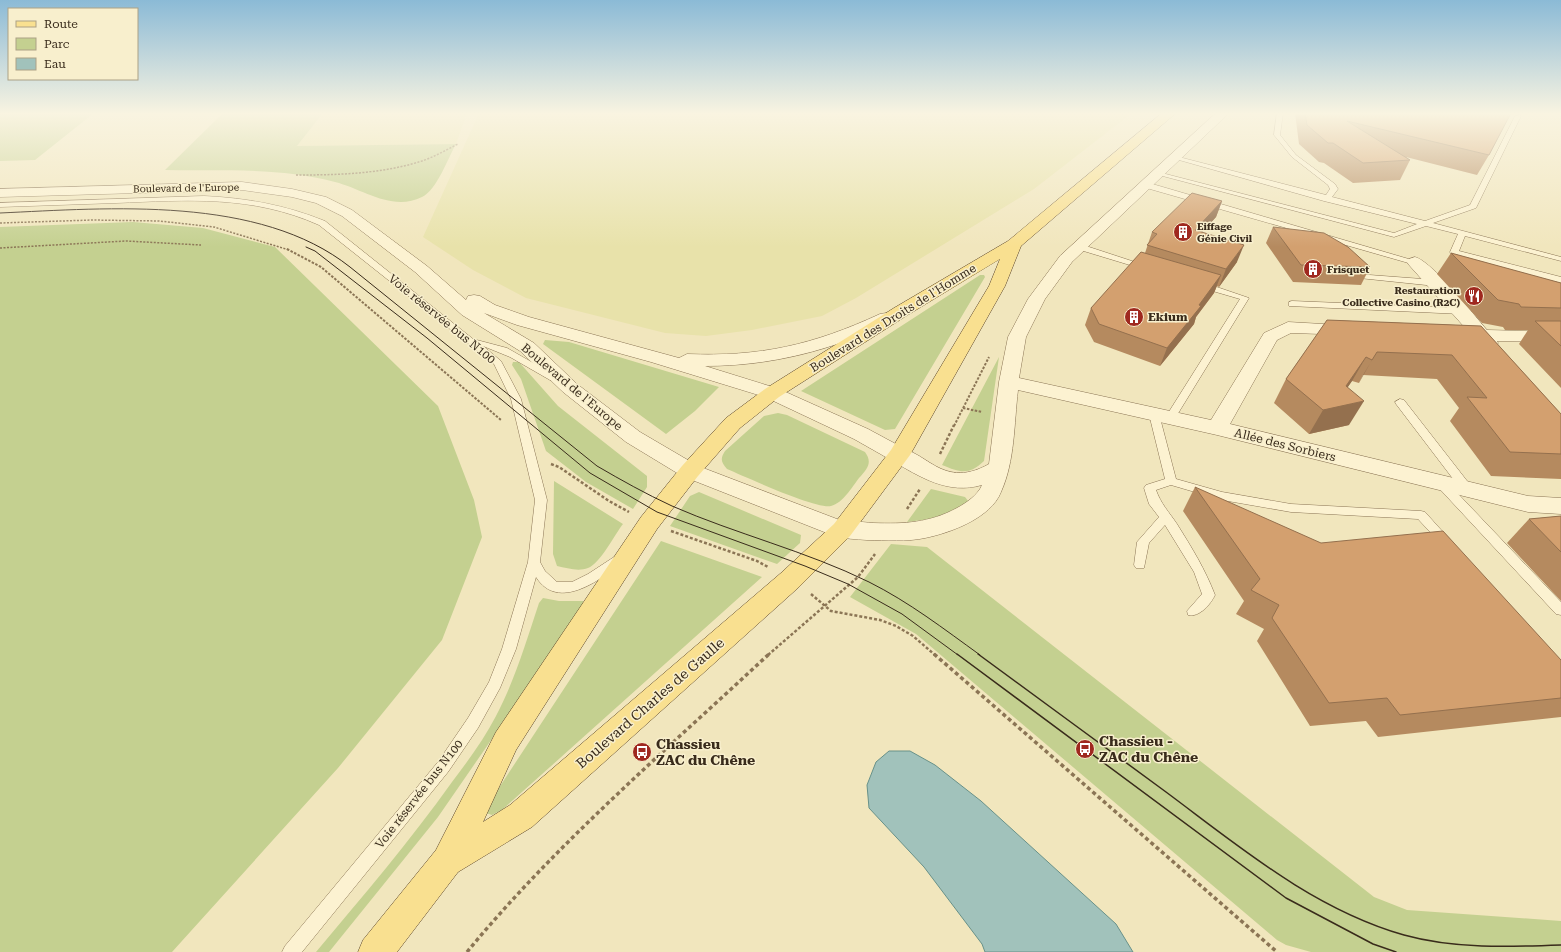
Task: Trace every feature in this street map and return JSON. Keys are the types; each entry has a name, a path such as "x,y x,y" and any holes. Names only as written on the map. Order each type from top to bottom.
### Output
{"main road":[{"name":"Boulevard des Droits de l'Homme","path":"690,471 733,423 772,393 900,312 1014,244 1117,157"},
{"name":"Boulevard des Droits de l'Homme","path":"842,530 899,455 997,286 1014,244"},
{"name":"Boulevard Charles de Gaulle","path":"376,952 447,861 506,741 649,523 690,471"},
{"name":"Boulevard Charles de Gaulle","path":"447,861 521,816 790,580 842,530"}],"street":[{"name":"Boulevard de l'Europe","path":"0,193 242,186 292,193 321,200 347,213 421,269 468,311 527,348 570,388 633,437 690,471 842,530 892,532 924,530 948,523 975,508 990,493 999,468 1009,382 1017,337 1037,299 1066,259 1175,158"},
{"path":"1416,262 1499,354"},
{"name":"Boulevard de l'Europe","path":"421,269 489,309 523,321 658,358 772,393 861,434 926,472 961,482 976,480 999,468"},
{"name":"Boulevard de l'Europe","path":"658,358 697,361 735,360 787,354 840,338 900,312"},
{"path":"1217,428 1270,337 1288,326 1366,330"},
{"path":"1444,334 1561,337"},
{"name":"Allée des Sorbiers","path":"1009,382 1217,428 1528,504 1561,506"}],"lane":[{"path":"1296,157 1331,184 1334,189 1327,199"},
{"path":"1158,174 1225,190 1394,235 1473,206 1497,157"},
{"path":"1175,158 1237,176 1561,259"},
{"path":"1146,185 1416,262"},
{"name":"Voie réservée bus N100","path":"0,205 202,198 246,200 290,209 322,223 498,363 516,399 540,500 534,562 509,649 495,684 473,722 438,773 291,952"},
{"path":"1462,233 1454,252 1561,280"},
{"path":"1080,247 1156,271"},
{"path":"1359,276 1436,283"},
{"path":"1171,481 1162,416 1245,298 1193,282"},
{"path":"1292,304 1462,312"},
{"path":"470,340 491,344 508,350 570,388"},
{"path":"1400,402 1467,489"},
{"path":"1193,611 1209,595 1200,571 1166,517 1155,504 1150,488 1171,481 1222,496 1291,508 1421,515 1453,550"},
{"path":"1439,482 1561,610"},
{"path":"1140,565 1143,542 1166,517"},
{"path":"534,562 542,576 548,582 559,587 573,586 587,582 631,551"}],"path":[{"path":"292,175 358,174 393,168 422,161 430,157"},
{"path":"0,223 92,220 166,222 214,227 285,248 321,267 500,418 503,425"},
{"path":"0,248 89,241 166,241 201,245"},
{"path":"530,457 559,467 609,501 649,523 757,561 808,591 823,606 831,611 880,620 896,626 913,636 1277,952"},
{"path":"467,952 499,914 595,817 782,641 823,606"}],"shaded area":[{"path":"459,157 1075,157 1034,189 856,298 822,316 752,330 706,336 665,333 526,298 473,270 423,237"}],"green space":[{"path":"0,157 38,157 35,160 0,161"},
{"path":"178,157 450,157 433,188 422,197 411,201 400,202 378,198 335,182 293,174 250,171 165,170"},
{"path":"133,222 203,228 275,247 438,406 474,500 482,537 442,640 338,768 172,952 0,952 0,227"},
{"path":"980,275 984,275 985,277 895,429 885,430 801,391"},
{"path":"545,340 569,342 719,387 695,411 666,434 543,344"},
{"path":"999,357 984,461 979,466 969,471 954,470 942,465"},
{"path":"513,362 519,362 558,406 647,476 647,487 633,509 586,482 546,451 521,379 512,365"},
{"path":"778,413 787,415 865,452 869,459 867,469 839,502 831,506 811,503 780,492 727,469 723,464 722,456 725,451 764,416"},
{"path":"554,481 623,524 602,555 593,565 588,568 576,570 557,566 553,554"},
{"path":"931,489 965,497 969,502 937,518 907,522"},
{"path":"699,492 801,535 800,543 777,564 670,526 690,496"},
{"path":"661,541 762,577 502,810 492,815 486,813 487,806"},
{"path":"891,544 927,547 1374,897 1407,910 1561,921 1561,952 1311,952 1286,945 1277,940 916,634 850,597"},
{"path":"543,598 559,601 583,601 583,607 438,817 329,952 316,952 403,847 470,758 481,741 496,716 509,689 539,603"}],"water":[{"path":"889,751 910,751 935,765 981,801 1116,924 1133,952 985,952 982,944 924,867 869,808 867,785 876,762"}],"building":[{"path":"1355,157 1406,157 1410,160 1363,163"},
{"path":"1192,193 1222,201 1195,230 1244,245 1226,269 1147,245 1157,234 1152,232"},
{"path":"1273,227 1324,233 1348,247 1370,267 1301,265"},
{"path":"1141,252 1221,275 1199,305 1201,306 1167,348 1099,324 1091,308"},
{"path":"1451,253 1561,283 1561,308 1521,307 1519,304 1498,300"},
{"path":"1327,320 1481,326 1561,414 1561,454 1510,452 1467,397 1487,398 1452,355 1377,352 1372,360 1366,357 1346,386 1364,401 1323,410 1286,379"},
{"path":"1535,321 1561,321 1561,346"},
{"path":"1195,487 1321,543 1443,531 1561,660 1561,698 1400,715 1387,698 1329,703 1272,618 1279,605 1251,590 1260,579"},
{"path":"1561,516 1561,552 1529,519"}],"tram line":[{"path":"0,213 88,209 182,211 228,217 272,227 313,244 350,267 597,466 672,506 821,561 869,582 912,607 980,655"},
{"path":"306,247 315,251 427,338 590,473 657,512 805,566 848,584 902,614 958,655"},
{"path":"957,654 1286,898 1373,944 1396,952"},
{"path":"978,654 1250,855 1308,893 1339,909 1371,924 1423,940 1482,946 1561,945"}],"place":[{"name":"Eiffage Génie Civil","path":"1183,232"},
{"name":"Frisquet","path":"1313,269"},
{"name":"Restauration Collective Casino (R2C)","path":"1474,296"},
{"name":"Ekium","path":"1134,317"},
{"name":"Chassieu - ZAC du Chêne","path":"1085,749"},
{"name":"Chassieu ZAC du Chêne","path":"642,752"}]}
